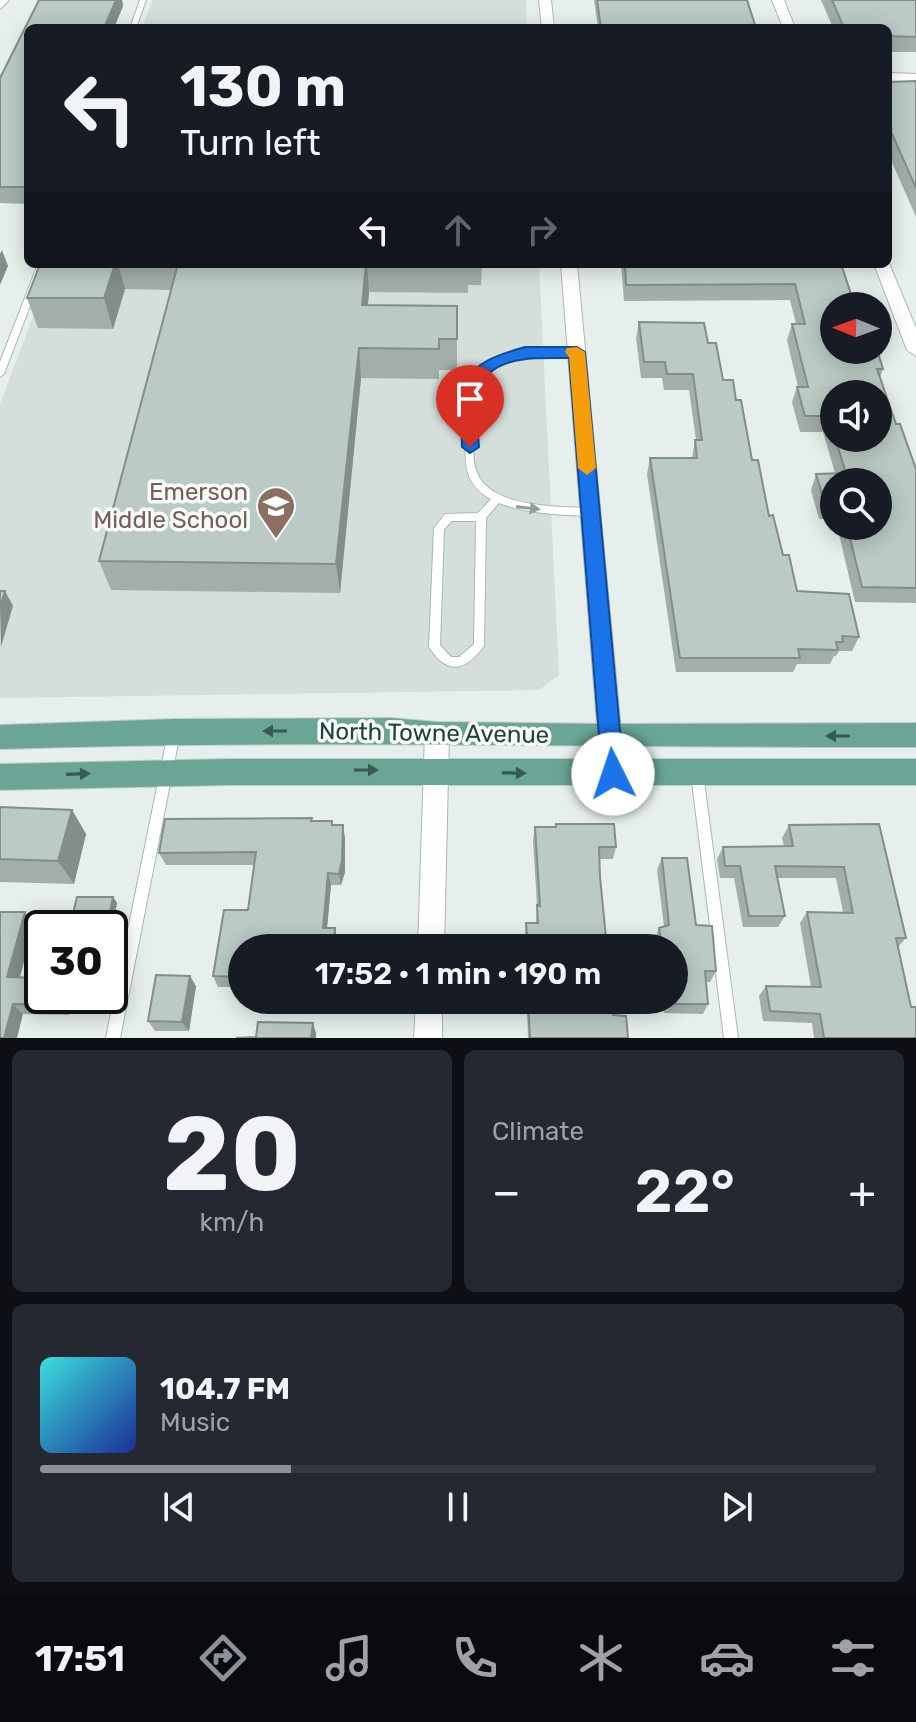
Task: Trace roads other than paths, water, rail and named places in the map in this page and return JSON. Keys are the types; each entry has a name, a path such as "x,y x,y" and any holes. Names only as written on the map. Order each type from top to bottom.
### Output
{"main road":[{"name":"North Towne Avenue","path":"0,737 175,731 391,730 437,734 610,736 916,735"},
{"name":"North Towne Avenue","path":"0,777 167,770 613,774 916,772"}],"street":[{"path":"545,0 548,24"},
{"path":"778,0 787,24"},
{"path":"892,77 916,78"},
{"path":"569,268 613,774"},
{"path":"884,268 916,350"},
{"path":"431,934 437,734"},
{"path":"428,1038 429,1014"}],"lane":[{"path":"134,24 143,0"},
{"path":"0,374 40,268"},
{"path":"577,352 525,352 498,360 478,372 469,396 471,472 486,490 513,506 591,512"},
{"path":"481,517 449,517 439,528 434,647 448,662 461,662 479,646 481,517 498,497"},
{"path":"113,1038 175,731"},
{"path":"697,774 731,1038"}],"place":[{"name":"Emerson Middle School","path":"276,540"}]}
